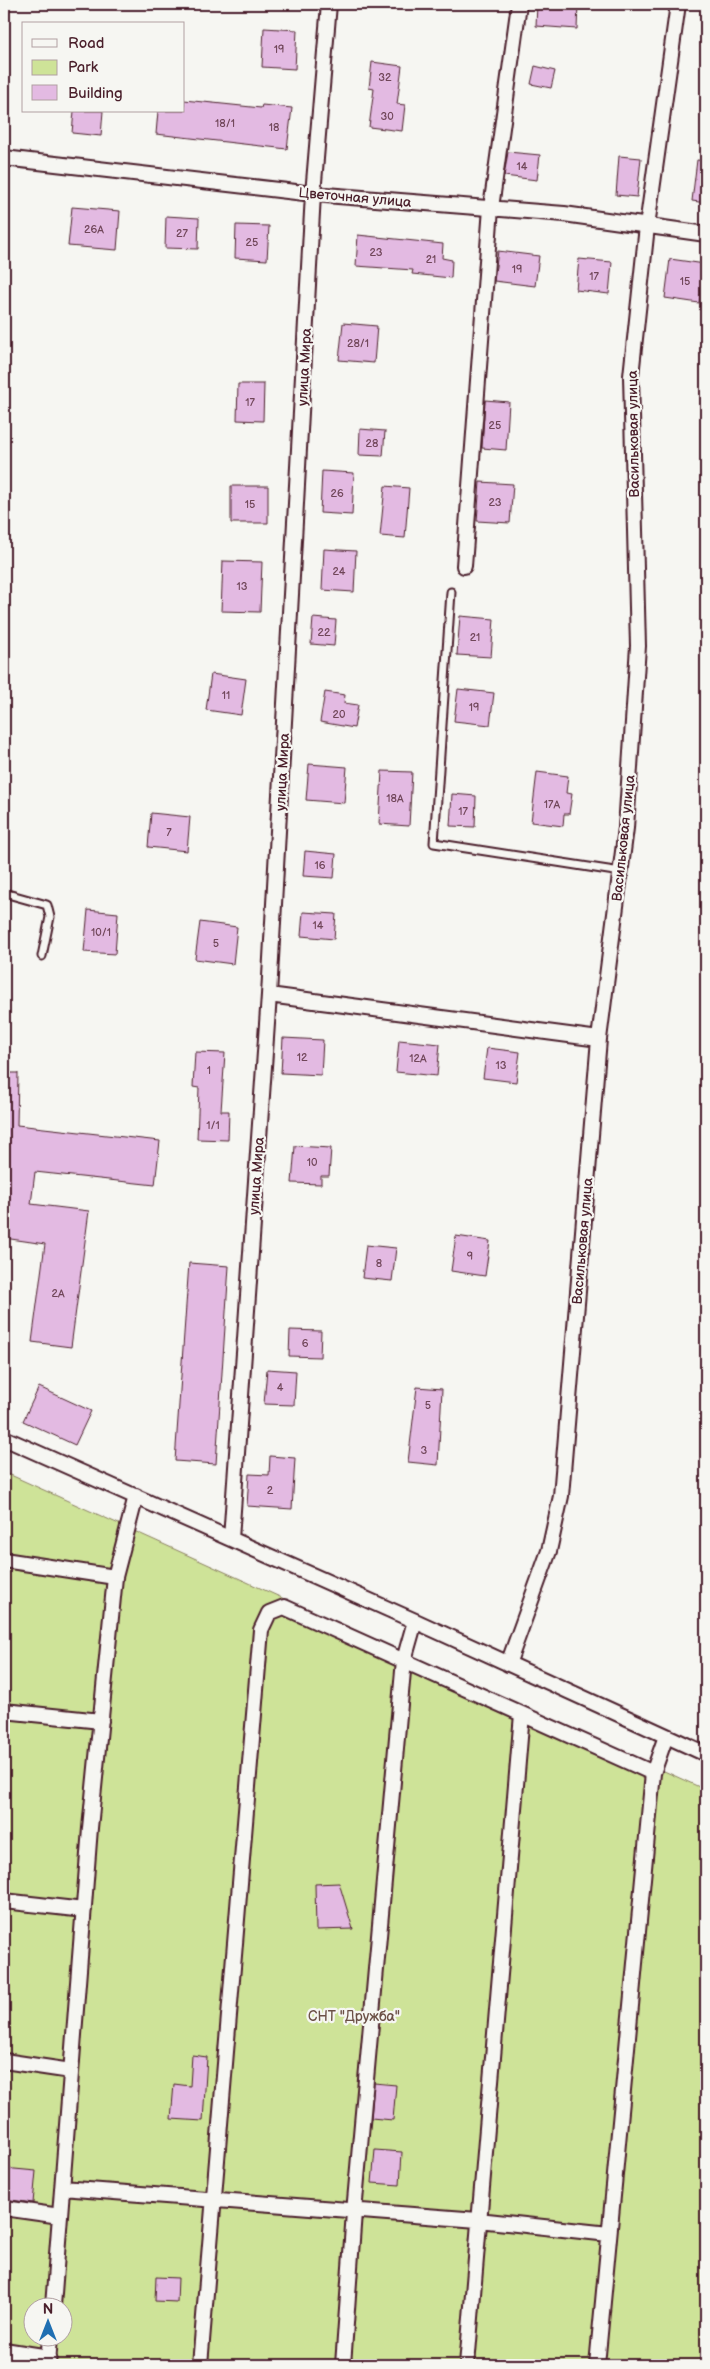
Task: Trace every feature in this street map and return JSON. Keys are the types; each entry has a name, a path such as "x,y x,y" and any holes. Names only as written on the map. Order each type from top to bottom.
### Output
{"street":[{"name":"улица Мира","path":"230,1540 269,995 313,194 329,4"},
{"path":"464,566 491,208 519,4"},
{"name":"Васильковая улица","path":"508,1664 549,1551 560,1496 599,1039 626,828 638,646 631,376 647,226 678,4"},
{"name":"Цветочная улица","path":"4,158 313,194 564,214 706,234"},
{"path":"269,995 599,1039"},
{"path":"4,1438 415,1621 706,1754"},
{"path":"54,2296 84,1910 115,1577 136,1496"},
{"path":"4,1560 115,1577"},
{"path":"200,2365 261,1630 270,1613 284,1607 653,1774"},
{"path":"343,2365 354,2212 404,1660 415,1621"},
{"path":"4,1711 101,1721"},
{"path":"467,2365 522,1714"},
{"path":"597,2365 653,1774 666,1736"},
{"path":"4,1901 84,1910"},
{"path":"4,2061 71,2071"},
{"path":"62,2188 354,2212 478,2220 609,2234"},
{"path":"4,2208 60,2216"},
{"path":"4,2350 48,2361 49,2346"}],"lane":[{"path":"451,592 434,843 621,872"},
{"path":"4,893 47,905 50,916 42,956"}],"green space":[{"name":"СНТ \"Дружба\"","path":"4,1472 706,1790 706,2365 4,2365"}],"building":[{"path":"537,4 578,4 577,29 536,26"},
{"path":"264,28 297,30 295,69 262,67"},
{"path":"372,62 402,66 397,104 405,105 402,131 369,127 374,89 369,88"},
{"path":"535,66 555,71 551,88 531,84"},
{"path":"185,100 261,108 262,105 292,108 287,149 156,134 158,112 185,112"},
{"path":"74,112 103,112 101,136 72,133"},
{"path":"508,152 540,155 537,180 504,176"},
{"path":"619,156 641,158 637,197 616,195"},
{"path":"697,160 706,161 706,203 692,201"},
{"path":"72,207 120,211 117,250 68,246"},
{"path":"166,216 199,218 198,249 165,248"},
{"path":"236,225 269,226 267,260 235,258"},
{"path":"358,235 443,244 442,258 452,260 451,278 412,274 413,270 356,266"},
{"path":"498,251 539,256 535,286 494,281"},
{"path":"579,259 612,262 609,294 576,290"},
{"path":"670,259 705,264 699,303 665,298"},
{"path":"343,323 377,326 374,363 339,360"},
{"path":"238,384 264,384 263,421 237,420"},
{"path":"485,400 509,402 506,450 482,448"},
{"path":"360,429 385,431 383,456 359,455"},
{"path":"322,471 354,473 352,515 320,513"},
{"path":"480,482 513,484 510,523 477,521"},
{"path":"231,486 268,486 268,523 231,523"},
{"path":"385,486 409,488 405,538 380,536"},
{"path":"324,549 356,551 354,592 322,590"},
{"path":"223,561 262,562 260,612 221,611"},
{"path":"460,616 494,619 491,657 457,655"},
{"path":"313,618 336,620 334,646 311,644"},
{"path":"211,674 246,679 241,715 206,710"},
{"path":"458,689 494,693 490,725 454,721"},
{"path":"325,692 345,695 344,703 358,705 354,728 320,722"},
{"path":"309,764 347,767 344,803 306,800"},
{"path":"382,771 412,772 409,826 379,824"},
{"path":"537,772 568,776 566,793 572,794 569,814 564,814 563,826 531,822"},
{"path":"452,794 476,796 475,827 450,826"},
{"path":"151,813 190,817 187,851 148,847"},
{"path":"305,851 336,854 334,878 303,876"},
{"path":"88,910 118,913 115,954 84,952"},
{"path":"303,912 336,914 334,939 301,936"},
{"path":"200,922 237,927 233,964 195,959"},
{"path":"283,1038 323,1040 321,1075 281,1073"},
{"path":"399,1040 440,1044 437,1076 396,1072"},
{"path":"487,1048 520,1052 516,1082 483,1078"},
{"path":"195,1052 225,1053 221,1111 229,1111 228,1140 197,1139 199,1088 193,1087"},
{"path":"4,1073 18,1073 17,1125 160,1141 155,1185 35,1172 31,1204 89,1211 71,1347 32,1342 45,1244 4,1238"},
{"path":"295,1146 331,1148 329,1176 321,1176 321,1184 292,1183"},
{"path":"456,1236 490,1241 485,1276 451,1271"},
{"path":"366,1245 396,1248 392,1281 362,1278"},
{"path":"189,1263 229,1266 216,1464 175,1461"},
{"path":"290,1330 321,1331 320,1357 289,1356"},
{"path":"267,1369 296,1371 294,1405 264,1404"},
{"path":"39,1387 91,1411 75,1445 23,1421"},
{"path":"417,1387 442,1389 438,1465 408,1462"},
{"path":"270,1456 295,1458 292,1509 247,1506 249,1474 269,1475"},
{"path":"339,1883 353,1929 316,1930 315,1884"},
{"path":"192,2055 207,2057 203,2121 171,2119 174,2084 190,2086"},
{"path":"374,2083 396,2085 393,2120 371,2118"},
{"path":"375,2150 402,2152 400,2185 372,2183"},
{"path":"4,2168 36,2171 33,2203 4,2199"},
{"path":"156,2277 178,2278 177,2302 155,2301"}]}
